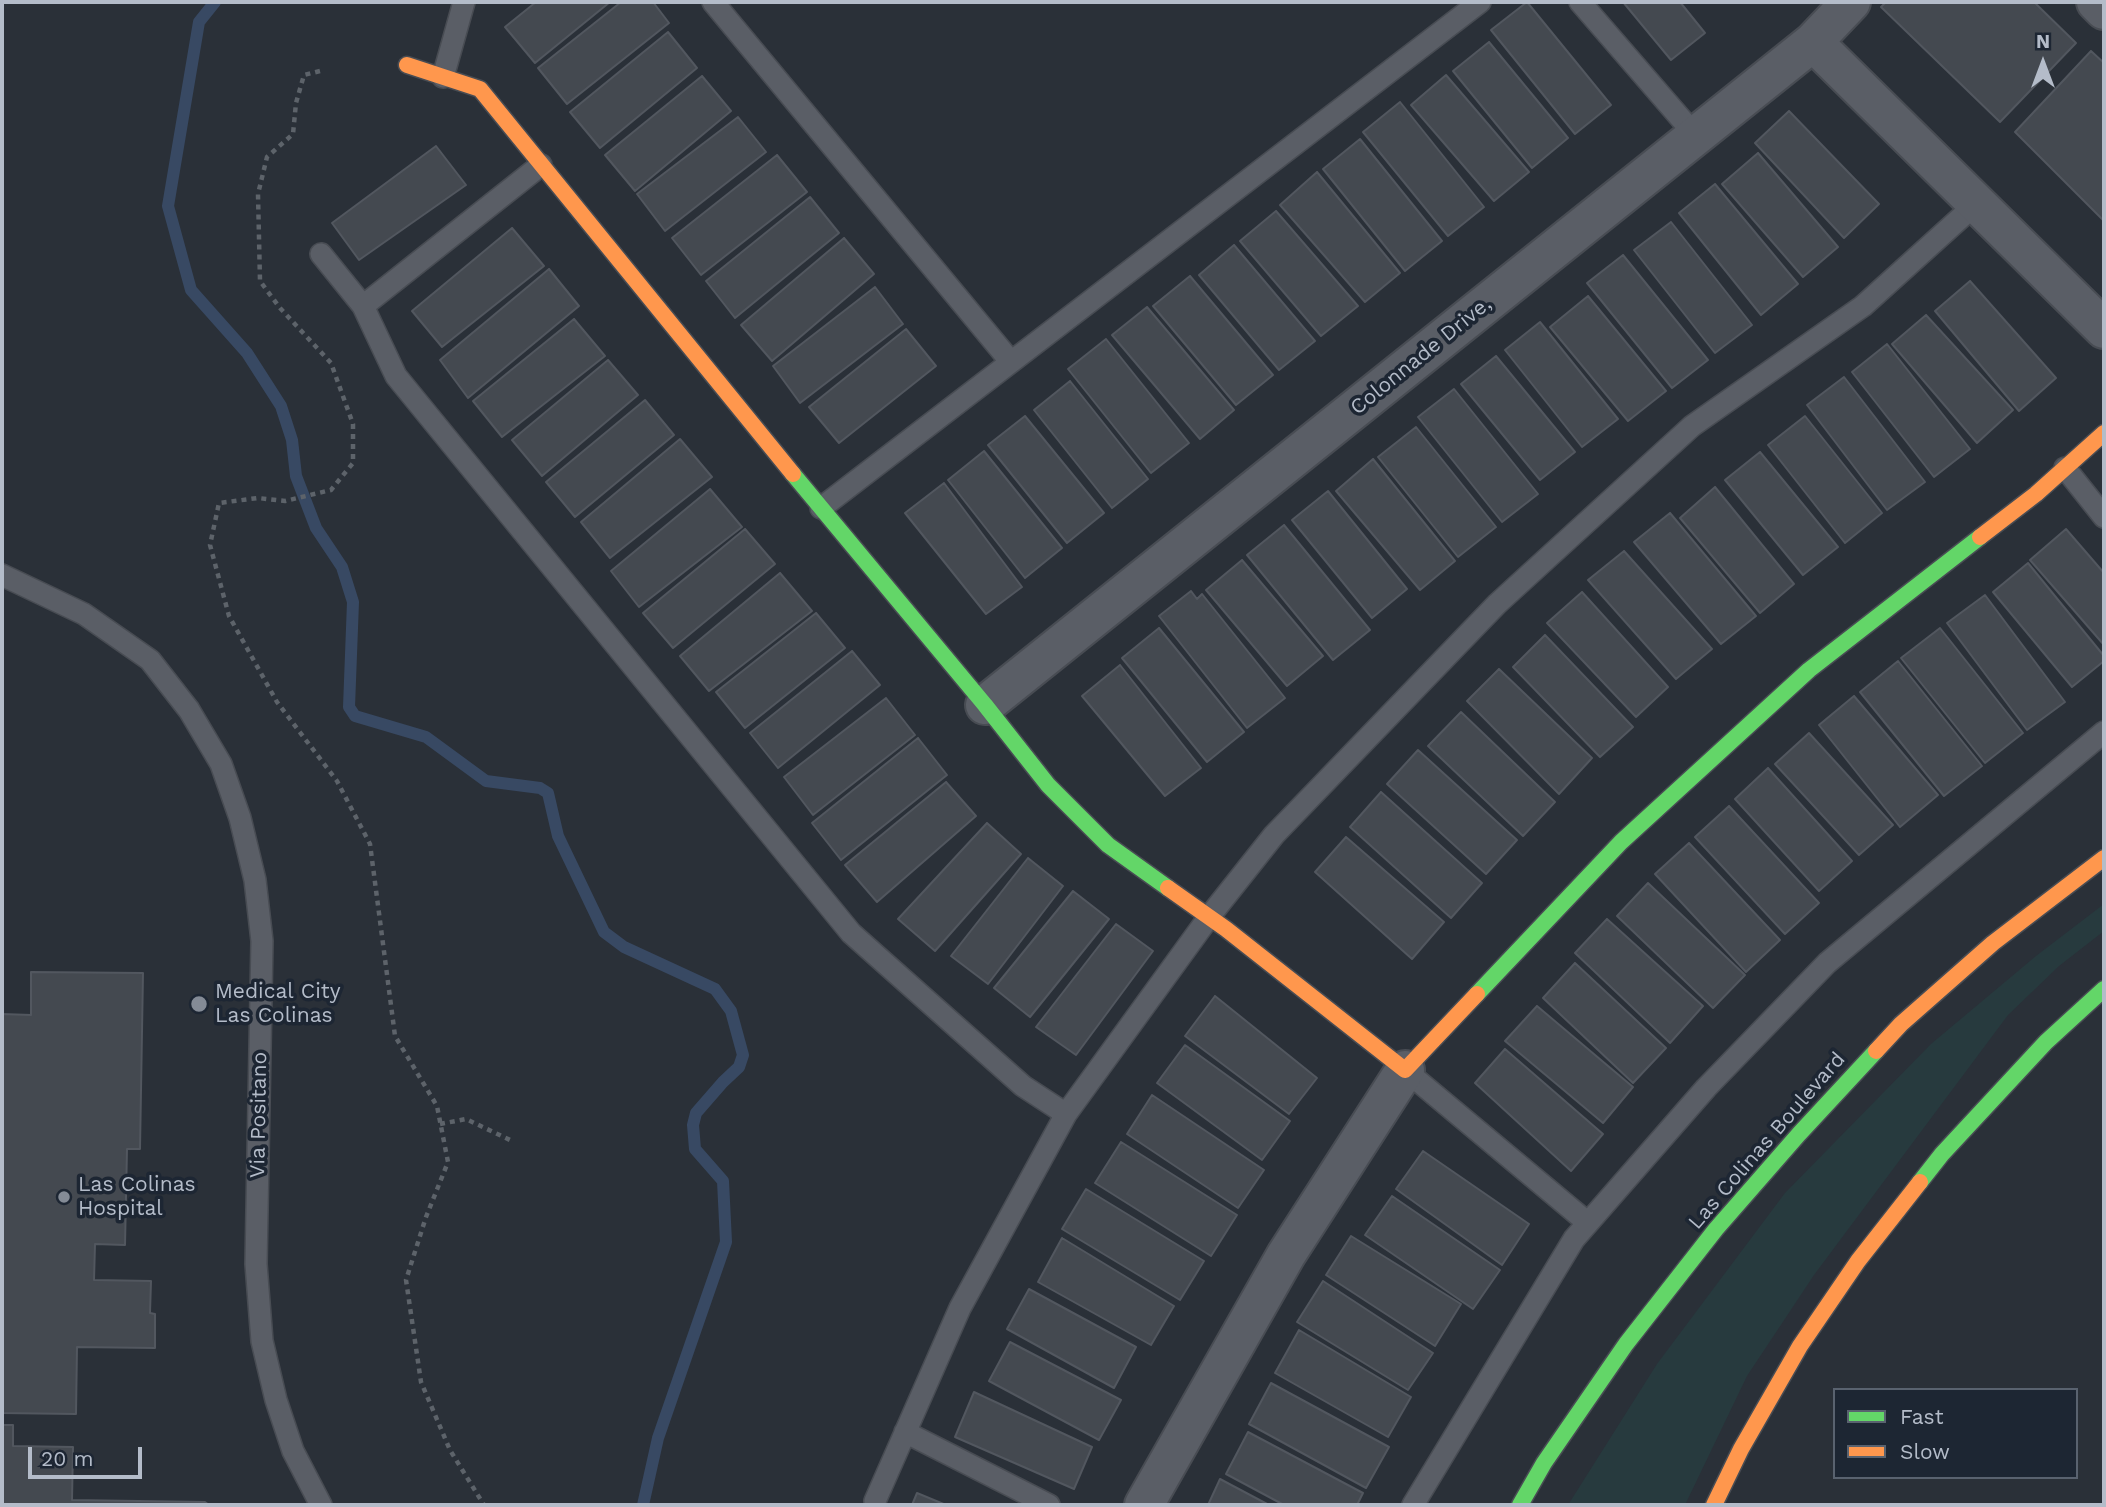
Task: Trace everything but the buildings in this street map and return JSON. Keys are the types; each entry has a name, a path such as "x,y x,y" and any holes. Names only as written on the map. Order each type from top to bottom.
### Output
{"street":[{"name":"Colonnade Drive,","path":"985,705 1813,42 1851,2"},
{"path":"2096,2 2104,10"},
{"path":"1813,42 2104,329"},
{"path":"407,65 480,89 1048,785 1108,845 1209,917 1405,1070"},
{"path":"1144,1505 1286,1255 1405,1070 1621,842 1789,688 2036,494 2104,433"},
{"name":"Las Colinas Boulevard","path":"1520,1505 1544,1463 1626,1344 1716,1229 1799,1133 1901,1024 1993,943 2104,858"},
{"path":"1714,1505 1741,1449 1800,1346 1858,1261 1942,1154 2046,1042 2104,989"}],"lane":[{"path":"443,77 464,2"},
{"path":"713,2 1011,362"},
{"path":"821,508 1480,2"},
{"path":"1580,2 1696,136"},
{"path":"363,306 541,164"},
{"path":"875,1501 960,1308 1066,1114 1209,917 1274,835 1507,595 1692,426 1863,306 1977,203"},
{"path":"321,254 363,306 396,376 851,933 1023,1086 1066,1114"},
{"path":"2065,468 2104,517"},
{"name":"Via Positano","path":"2,575 84,614 149,660 189,710 221,764 236,807 255,880 262,941 256,1264 262,1341 276,1400 293,1451 321,1505"},
{"path":"1413,1505 1574,1239 1706,1088 1827,963 2104,732"},
{"path":"1405,1070 1588,1223"},
{"path":"905,1432 1049,1505"}],"path":[{"path":"331,490 285,501 258,498 219,503 210,545 229,616 277,702 337,781 370,844 395,1036 437,1106 448,1162 426,1217 406,1280 421,1382 450,1450 484,1505"},
{"path":"440,1124 466,1119 510,1140"}],"green space":[{"path":"2104,904 2104,931 2059,966 2008,1015 1814,1275 1747,1376 1685,1505 1568,1505 1657,1364 1785,1193 1931,1044 2036,956"}],"waterway":[{"path":"215,2 199,22 168,206 191,290 247,353 281,406 292,440 296,476 316,528 342,567 353,602 349,707 355,716 426,737 486,781 540,788 548,793 558,836 604,932 624,947 715,989 731,1011 743,1055 739,1067 696,1113 693,1125 695,1149 723,1181 726,1242 658,1438 643,1505"}],"traffic: fast":[{"path":"793,474 1048,785 1108,845 1168,888"},
{"path":"1477,994 1621,842 1809,670 1980,537"},
{"path":"1920,1182 1942,1154 2046,1042 2104,989"},
{"path":"1520,1505 1544,1463 1626,1344 1716,1229 1876,1051"}],"traffic: slow":[{"path":"407,65 480,89 793,474"},
{"path":"1980,537 2036,494 2104,433"},
{"path":"1876,1051 1901,1024 1993,943 2104,858"},
{"path":"1168,888 1226,929 1405,1070 1477,994"},
{"path":"1714,1505 1741,1449 1800,1346 1858,1261 1920,1182"}],"place":[{"name":"Medical City Las Colinas","path":"199,1004"},
{"name":"Las Colinas Hospital","path":"64,1197"}]}
